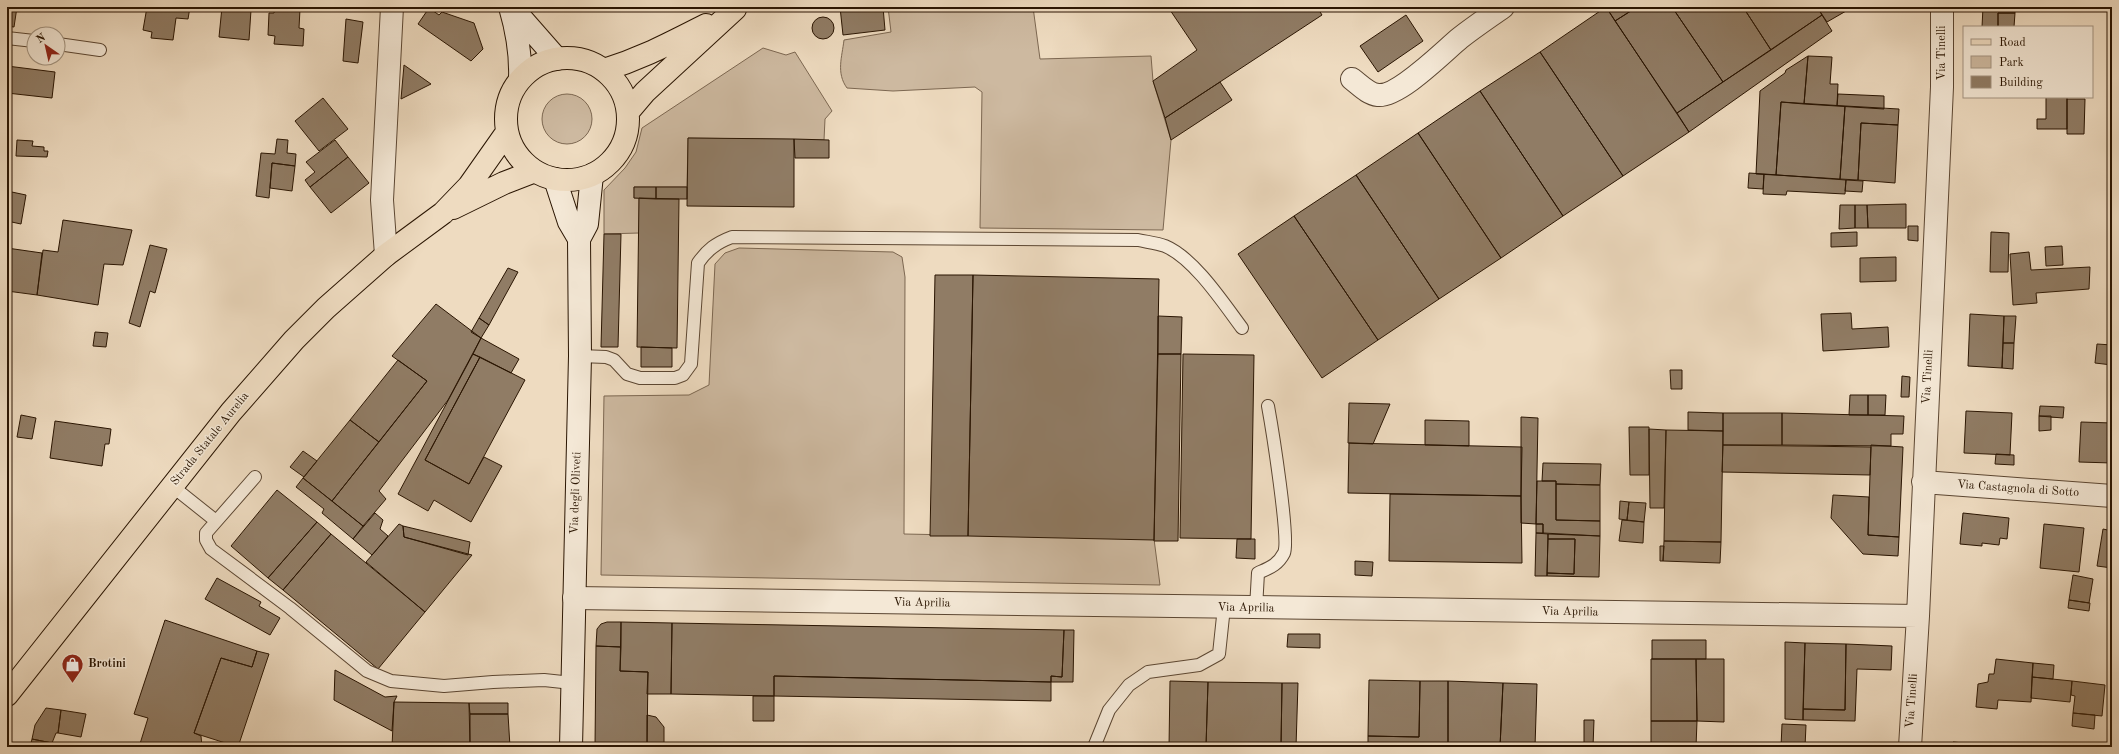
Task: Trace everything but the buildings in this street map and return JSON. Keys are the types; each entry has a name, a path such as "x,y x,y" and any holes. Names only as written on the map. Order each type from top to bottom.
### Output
{"main road":[{"path":"604,70 638,59 666,47 737,8"},
{"path":"628,112 645,92 737,8"},
{"path":"557,58 573,58 590,62 604,70 616,82 624,96 628,112 627,131 620,149 608,164 592,175 574,180 555,179 535,171 522,161 513,148 507,132 506,114 510,96 520,79 543,62 557,58"},
{"name":"Strada Statale Aurelia","path":"7,695 231,412 294,340 326,308 386,255 443,213 469,186 507,132"},
{"name":"Strada Statale Aurelia","path":"443,213 504,183 535,171"}],"street":[{"path":"386,255 382,200 392,7"},
{"path":"511,7 557,58"},
{"path":"511,7 518,35 521,63 520,79"},
{"path":"1352,79 1371,93 1379,95 1387,94 1411,80 1460,38 1503,7"},
{"name":"Via Tinelli","path":"1910,747 1918,616 1942,87 1942,7"},
{"name":"Via degli Oliveti","path":"571,747 580,356 579,239 587,224 592,175"},
{"name":"Via degli Oliveti","path":"555,179 569,222 579,239"},
{"name":"Via Castagnola di Sotto","path":"1923,482 2112,496"},
{"name":"Via Aprilia","path":"574,598 1224,608 1918,616"}],"lane":[{"path":"7,38 26,40"},
{"path":"66,45 100,50"},
{"path":"580,356 606,357 614,360 627,374 640,378 675,378 683,375 691,364 698,263 706,251 718,242 732,237 1138,240 1165,246 1178,254 1208,282 1242,328"},
{"path":"1256,608 1258,573 1275,566 1285,552 1283,509 1268,406"},
{"path":"255,476 206,533 206,540 211,549 290,608 367,672 391,681 444,686 544,680 572,683"},
{"path":"172,486 216,520"},
{"path":"1094,747 1109,710 1129,685 1148,672 1199,665 1219,654 1224,608"}],"green space":[{"path":"888,7 1033,7 1040,59 1151,56 1153,81 1171,140 1163,230 980,228 982,92 975,87 893,91 847,88 844,82 841,65 844,40 891,32"},
{"path":"763,48 786,55 795,52 832,111 825,119 824,140 688,138 687,187 634,187 634,198 639,198 639,233 604,234 604,190 625,168 636,152 642,128"},
{"path":"567,94 576,96 587,105 592,119 590,128 581,139 567,144 558,142 547,133 542,119 544,110 553,99"},
{"path":"739,248 893,252 902,257 905,277 904,534 1154,539 1160,585 601,575 604,396 689,395 709,385 715,264 725,253"}],"place":[{"name":"Brotini","path":"73,684"}]}
